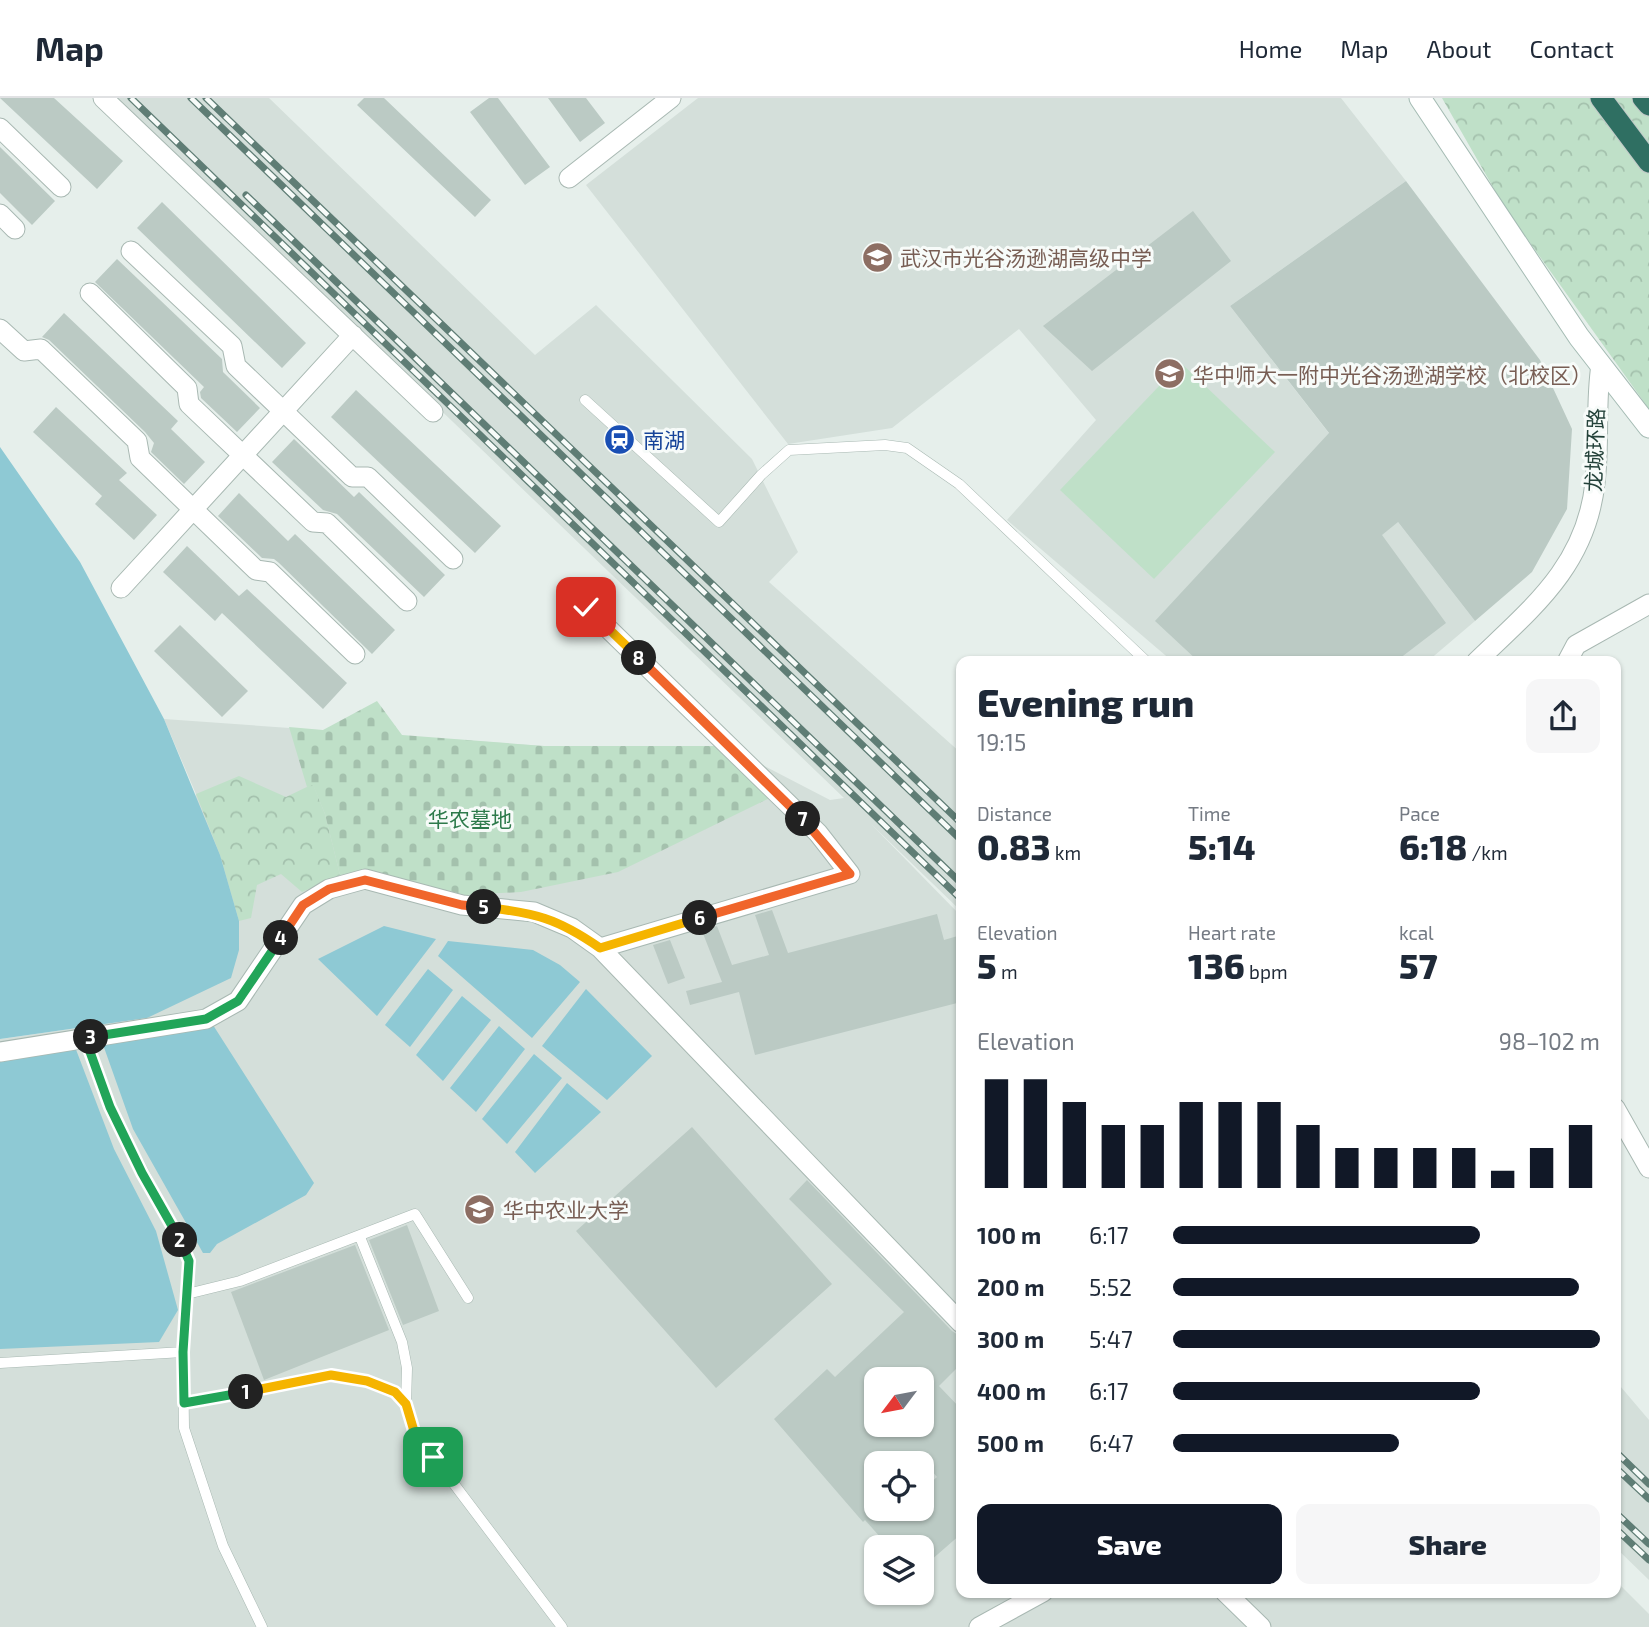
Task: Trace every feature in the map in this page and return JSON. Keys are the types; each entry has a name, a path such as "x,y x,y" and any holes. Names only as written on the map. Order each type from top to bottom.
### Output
{"highway":[{"path":"1601,98 1649,162"},
{"path":"1643,98 1649,105"}],"street":[{"path":"103,98 433,412"},
{"path":"569,178 671,98"},
{"path":"1420,98 1517,247 1649,427"},
{"path":"0,128 61,187"},
{"path":"0,214 15,229"},
{"path":"131,251 232,346 236,366 284,412 352,477 368,477 453,559"},
{"path":"90,293 187,388 189,404 313,522 327,523 407,601"},
{"path":"0,329 24,351 41,349 137,441 140,458 256,570 270,572 355,654"},
{"path":"121,588 354,335"},
{"name":"龙城环路","path":"1482,656 1554,586 1576,552 1595,485 1598,445 1596,400 1601,365"},
{"path":"1570,656 1576,645 1649,604"},
{"path":"586,607 818,833 850,874 600,948"},
{"path":"0,1052 206,1019 238,1001 303,905 329,889 365,880 462,905 534,912 572,928 600,948 956,1318"},
{"path":"1621,1119 1649,1168"},
{"path":"979,1627 1032,1598"},
{"path":"1231,1598 1261,1627"}],"lane":[{"path":"585,400 719,522 761,475 789,450 885,445 907,448 959,484 1141,656"},
{"path":"85,1038 110,1107 189,1261 183,1352 184,1429 223,1546 262,1627"},
{"path":"187,1294 240,1281 415,1214 468,1298"},
{"path":"360,1237 402,1342 407,1368 406,1404 414,1431 562,1627"},
{"path":"0,1363 183,1352"}],"path":[{"path":"184,1403 331,1375 367,1381 395,1392 406,1404"}],"shaded area":[{"name":"华中农业大学","path":"116,98 269,98 535,355 596,305 752,459 798,552 769,582 956,749 956,906 871,824 956,911 956,1598 1621,1598 1621,1586 1649,1614 1649,1627 0,1627 0,1039 147,1018 196,794 164,719 544,746 726,746 830,800 844,798"},
{"path":"698,98 1341,98 1406,181 1230,306 1475,621 1434,656 1166,656 1007,520 1096,420 1019,329 892,428 788,444 586,185"},
{"path":"1621,1387 1649,1420 1649,1580 1621,1553"}],"green space":[{"path":"1442,98 1649,98 1649,409 1505,208"},
{"path":"1181,363 1275,452 1154,579 1060,490"},
{"name":"华农墓地","path":"377,701 402,735 544,746 726,746 782,792 618,872 521,892 465,895 369,871 340,875 325,814 313,785 307,787 289,727 323,730"},
{"path":"239,776 286,797 313,784 325,814 340,875 302,892 281,874 257,885 251,918 239,921 220,855 196,794"}],"water":[{"path":"0,447 80,562 164,719 220,855 239,921 239,950 231,978 147,1018 0,1039"},
{"path":"384,926 436,939 377,1016 318,959"},
{"path":"448,941 533,950 560,965 580,982 532,1038 438,956"},
{"path":"428,969 453,990 410,1047 385,1025"},
{"path":"586,989 652,1056 607,1100 542,1046"},
{"path":"462,996 491,1020 443,1081 416,1055"},
{"path":"213,1025 314,1183 306,1195 217,1244 210,1253 203,1253 133,1129 101,1039"},
{"path":"499,1026 525,1049 476,1112 450,1088"},
{"path":"75,1047 114,1149 156,1231 178,1310 159,1342 0,1349 0,1062"},
{"path":"534,1054 562,1078 507,1144 482,1119"},
{"path":"567,1083 601,1112 535,1173 515,1152"}],"building":[{"path":"0,98 54,98 123,161 97,189"},
{"path":"364,98 384,98 491,200 475,217 357,105"},
{"path":"489,98 498,98 550,167 525,185 470,112"},
{"path":"548,98 586,98 605,123 580,142"},
{"path":"0,147 55,201 32,225 0,193"},
{"path":"1406,181 1540,360 1572,429 1567,509 1532,572 1475,621 1398,522 1382,535 1446,623 1403,656 1193,656 1155,621 1329,433 1230,306"},
{"path":"162,202 306,343 282,368 137,228"},
{"path":"1193,211 1231,261 1092,371 1043,326"},
{"path":"117,259 222,359 223,372 260,408 237,432 201,398 200,392 204,387 95,282"},
{"path":"64,313 178,421 171,429 205,462 184,484 151,452 154,443 145,432 49,340 42,337"},
{"path":"356,390 501,526 475,553 331,417"},
{"path":"56,407 127,473 119,480 157,515 134,540 95,504 102,496 33,432"},
{"path":"294,439 354,497 359,492 445,575 424,597 337,514 323,510 272,462"},
{"path":"239,493 288,541 295,534 395,630 372,654 279,563 274,559 262,558 218,516"},
{"path":"187,546 239,596 247,589 347,683 323,709 222,613 215,621 163,572"},
{"path":"180,625 248,691 222,717 154,651"},
{"path":"772,910 788,953 937,914 944,940 956,936 956,1003 755,1055 739,992 690,1005 686,991 722,982 702,931 717,926 732,965 769,955 755,915"},
{"path":"670,940 685,978 668,984 653,945"},
{"path":"692,1127 832,1284 716,1388 576,1231"},
{"path":"807,1180 956,1334 956,1369 939,1386 956,1404 956,1538 934,1558 934,1535 878,1535 866,1521 934,1521 934,1480 937,1477 934,1474 934,1451 864,1451 863,1522 774,1419 827,1369 835,1377 904,1312 789,1199"},
{"path":"407,1225 439,1311 403,1325 369,1240"},
{"path":"355,1245 389,1330 264,1380 231,1292"}],"railway":[{"path":"131,98 956,894"},
{"path":"191,98 956,835"},
{"path":"206,98 956,818"},
{"path":"246,195 956,878"},
{"path":"1621,1457 1649,1484"},
{"path":"1621,1473 1649,1499"},
{"path":"1621,1518 1649,1544"},
{"path":"1621,1534 1649,1560"}],"place":[{"name":"武汉市光谷汤逊湖高级中学","path":"877,257"},
{"name":"华中师大一附中光谷汤逊湖学校（北校区）","path":"1170,374"},
{"name":"南湖","path":"620,439"},
{"name":"华中农业大学","path":"480,1209"}],"route":[{"path":"433,1457 414,1431 406,1404 395,1392 367,1381 331,1375 184,1403 183,1352 189,1261 110,1107 85,1038 206,1019 238,1001 303,905 329,889 365,880 462,905 534,912 572,928 600,948 850,874 818,833 586,607"}]}
